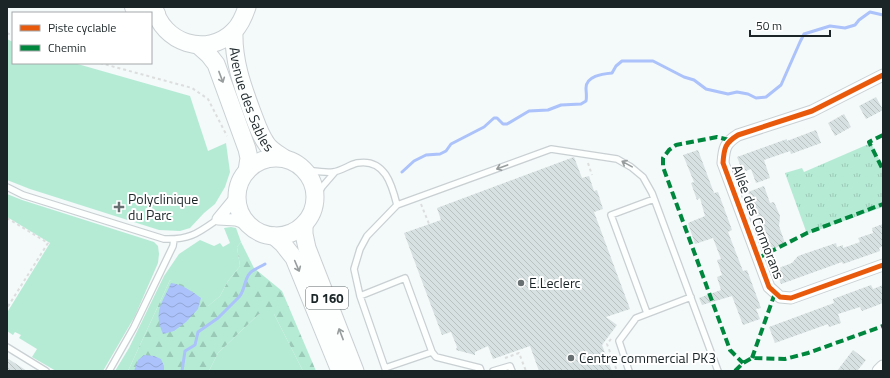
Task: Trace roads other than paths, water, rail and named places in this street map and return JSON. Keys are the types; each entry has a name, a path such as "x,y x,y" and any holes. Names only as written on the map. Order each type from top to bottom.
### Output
{"highway":[{"path":"134,7 155,11"}],"main road":[{"path":"155,11 161,24 168,33 183,42 199,46 218,42 234,31 243,20 247,7"},
{"name":"Avenue des Sables","path":"234,31 234,48 240,77 258,128 266,144 284,158"},
{"name":"Avenue des Sables","path":"199,46 216,64 244,139 249,158 247,171"},
{"path":"274,157 292,160 305,170 313,183 316,198 314,208 304,224 290,233 274,236 260,232 248,224 240,211 237,196 238,187 247,171 264,159 274,157"},
{"name":"D 160","path":"304,224 304,234 307,248 354,371"},
{"name":"D 160","path":"274,236 283,244 294,258 340,371"}],"street":[{"name":"Allée des Cormorans","path":"883,75 812,111 738,135 729,140 723,152 723,163 769,287 780,297 791,298 883,265"},
{"path":"218,220 237,196"},
{"path":"218,220 236,220 248,224"},
{"path":"879,371 883,367"}],"lane":[{"path":"432,352 385,370 360,296 354,269 360,249 367,236 397,205 551,149 617,159 631,167 643,177 652,193 718,371"},
{"path":"305,170 335,172 358,163 372,164 385,172 393,187 397,205"},
{"path":"316,198 322,187 335,172"},
{"path":"7,187 23,194 164,239 183,239 193,236 218,220"},
{"path":"647,313 611,215 654,199"},
{"path":"109,371 134,327 173,246 174,239"},
{"path":"360,296 405,278 432,352 436,357 480,368 481,371"},
{"path":"629,371 619,341 636,318 691,297"},
{"path":"7,347 46,371"},
{"path":"493,371 510,366 512,371"}],"water":[{"path":"171,283 191,291 201,298 198,309 186,322 174,331 163,334 160,326 159,313 162,302"},
{"path":"144,355 154,356 161,359 164,366 164,371 134,371 138,360"}],"waterway":[{"path":"402,172 414,161 426,155 440,154 446,151 451,144 484,127 494,118 497,118 503,124 507,124 529,111 548,110 561,105 581,104 586,101 586,88 589,81 595,76 612,73 616,66 622,61 653,61 684,77 694,80 706,89 728,94 737,92 748,94 756,98 766,97 781,85 804,34 830,26 845,28 855,25 870,12 883,15"},
{"path":"182,371 185,351 195,345 198,332 218,318 239,297 250,273 265,264"}],"place":[{"name":"Polyclinique du Parc","path":"119,207"},
{"name":"E.Leclerc","path":"521,283"},
{"name":"Centre commercial PK3","path":"571,358"}]}
